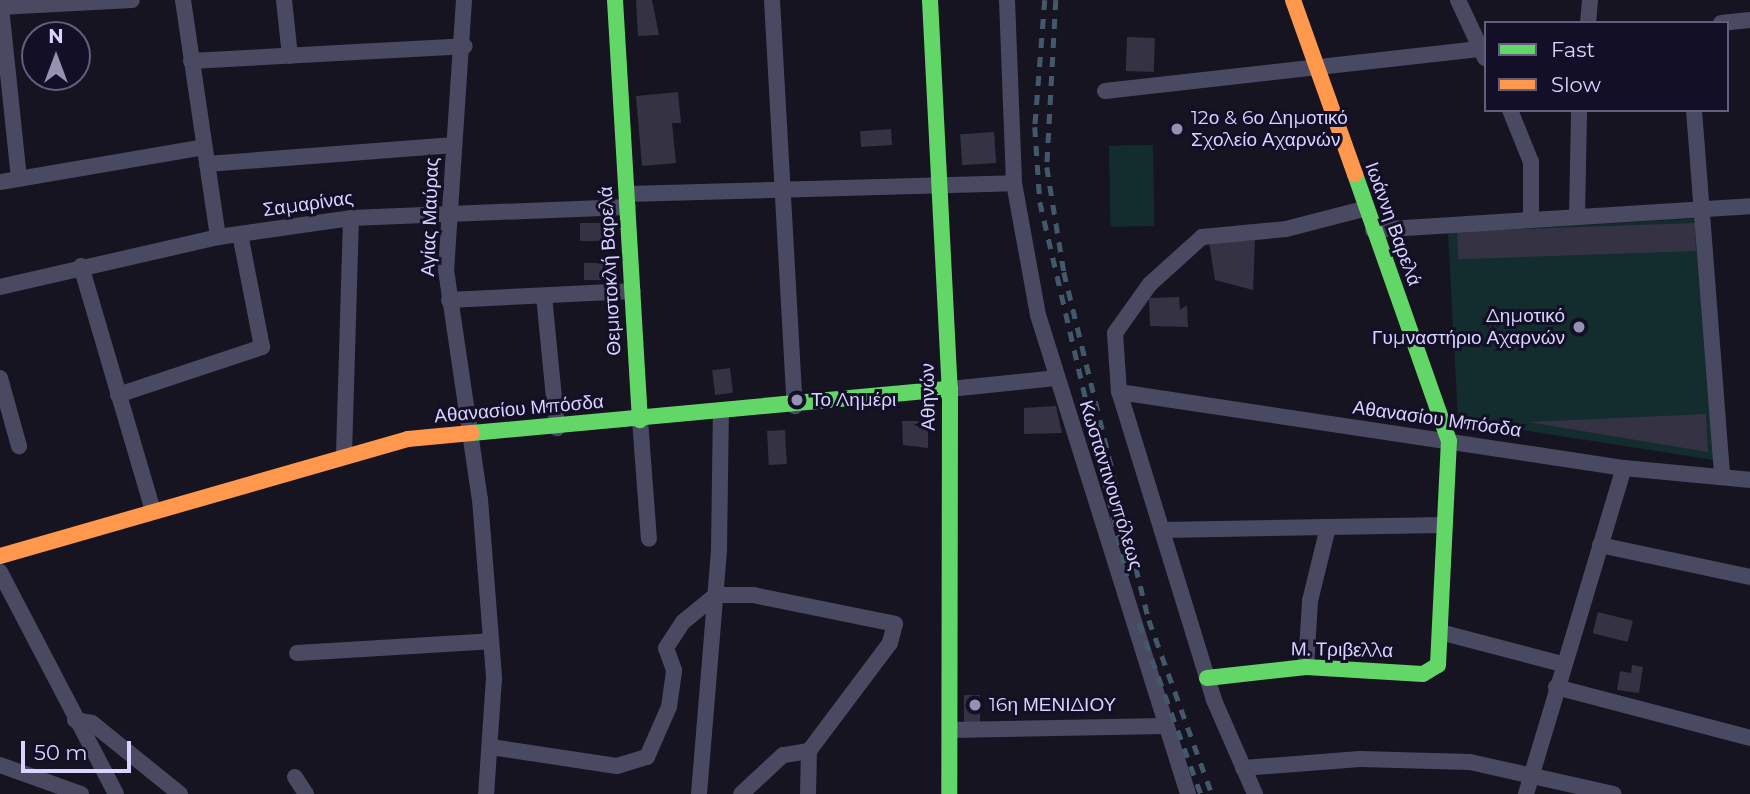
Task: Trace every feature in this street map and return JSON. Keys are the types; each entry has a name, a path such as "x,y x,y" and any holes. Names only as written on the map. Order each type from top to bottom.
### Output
{"street":[{"path":"19,179 6,119 1,7 132,0"},
{"path":"183,0 218,237"},
{"path":"284,0 290,55"},
{"name":"Αγίας Μαύρας","path":"464,0 465,46 448,215 449,300 468,435 491,641 491,747 486,794"},
{"name":"Θεμιστοκλή Βαρελά","path":"615,0 649,540"},
{"path":"772,0 795,405"},
{"name":"Αθηνών","path":"930,0 942,189 950,389 949,794"},
{"name":"Κωσταντινουπόλεως","path":"1007,0 1014,183 1038,315 1163,726 1188,794"},
{"name":"Ιωάννη Βαρελά","path":"1293,0 1318,66 1364,209 1449,441 1440,632 1434,671"},
{"path":"1105,91 1318,66 1484,52 1458,0"},
{"path":"1588,21 1590,0"},
{"path":"1729,22 1750,20"},
{"path":"191,61 465,46"},
{"path":"1511,112 1531,162 1531,219"},
{"path":"1577,217 1579,112"},
{"path":"1694,112 1722,477"},
{"path":"207,164 454,145"},
{"path":"0,182 204,147"},
{"name":"Σαμαρίνας","path":"0,287 81,266 218,237 351,218 448,215 782,187 942,189 1014,183"},
{"path":"1373,230 1750,206"},
{"name":"Κωσταντινουπόλεως","path":"1255,794 1207,678 1119,392 1115,333 1150,284 1202,237 1286,229 1364,209"},
{"path":"344,454 351,218"},
{"path":"118,395 262,348 240,234"},
{"path":"81,266 152,508"},
{"path":"449,300 633,291"},
{"path":"544,296 557,428"},
{"path":"0,378 19,446"},
{"name":"Αθανασίου Μπόσδα","path":"0,556 152,508 344,454 408,439 557,428 1057,378"},
{"name":"Αθανασίου Μπόσδα","path":"1119,392 1624,468 1750,480"},
{"path":"699,794 716,595 721,412"},
{"path":"1526,794 1562,664 1624,468"},
{"path":"1162,530 1326,531 1444,525"},
{"path":"1306,667 1310,601 1326,531"},
{"path":"1600,545 1750,577"},
{"path":"2,582 116,794"},
{"path":"491,747 617,766 647,757 669,707 674,670 666,648 683,622 716,595 754,595 895,624 890,643 808,751 808,794"},
{"path":"1440,632 1562,664"},
{"path":"297,653 491,641"},
{"name":"Μ. Τριβελλα","path":"1207,678 1306,667 1434,671"},
{"path":"1556,687 1750,738"},
{"path":"75,720 92,723 180,794"},
{"path":"950,730 1163,726"},
{"path":"741,794 783,755 808,751"},
{"path":"1243,768 1360,759 1488,763 1613,794"},
{"path":"0,765 81,794"},
{"path":"295,777 306,794"}],"green space":[{"path":"1153,145 1154,226 1110,227 1109,146"},
{"name":"Δημοτικό Γυμναστήριο Αχαρνών","path":"1700,218 1714,460 1458,420 1448,233"}],"building":[{"path":"636,0 652,0 659,35 638,36"},
{"path":"1127,37 1155,38 1154,72 1126,71"},
{"path":"678,92 681,123 672,123 676,163 642,166 636,96"},
{"path":"891,129 892,145 861,147 860,131"},
{"path":"994,132 996,163 962,165 960,134"},
{"path":"580,223 608,223 608,241 580,241"},
{"path":"1695,223 1696,251 1458,259 1457,231"},
{"path":"1255,240 1253,290 1215,280 1209,242"},
{"path":"584,263 609,263 609,280 584,280"},
{"path":"1179,297 1180,310 1187,305 1188,327 1150,326 1149,298"},
{"path":"730,368 733,393 715,395 712,370"},
{"path":"1056,406 1062,433 1024,434 1024,408"},
{"path":"1706,414 1708,452 1528,422"},
{"path":"902,421 928,421 928,448 903,445"},
{"path":"785,430 787,464 769,465 767,431"},
{"path":"1598,612 1633,621 1628,642 1593,633"},
{"path":"1632,665 1643,667 1639,693 1617,690 1620,671 1631,673"},
{"path":"964,695 980,695 980,722 964,722"}],"railway":[{"path":"1045,0 1035,127 1040,202 1127,576"},
{"path":"1056,0 1047,167 1064,272 1149,620 1212,794"},
{"path":"1139,623 1201,794"}],"traffic: fast":[{"path":"615,0 640,420"},
{"path":"930,0 950,389 949,794"},
{"path":"1207,678 1306,667 1423,674 1438,665 1449,441 1355,174"},
{"path":"472,433 950,389"}],"traffic: slow":[{"path":"1293,0 1355,174"},
{"path":"0,556 408,439 472,433"}],"place":[{"name":"12ο & 6ο Δημοτικό Σχολείο Αχαρνών","path":"1177,129"},
{"name":"Δημοτικό Γυμναστήριο Αχαρνών","path":"1579,327"},
{"name":"Το Λημέρι","path":"797,400"},
{"name":"16η ΜΕΝΙΔΙΟΥ","path":"975,705"}]}
